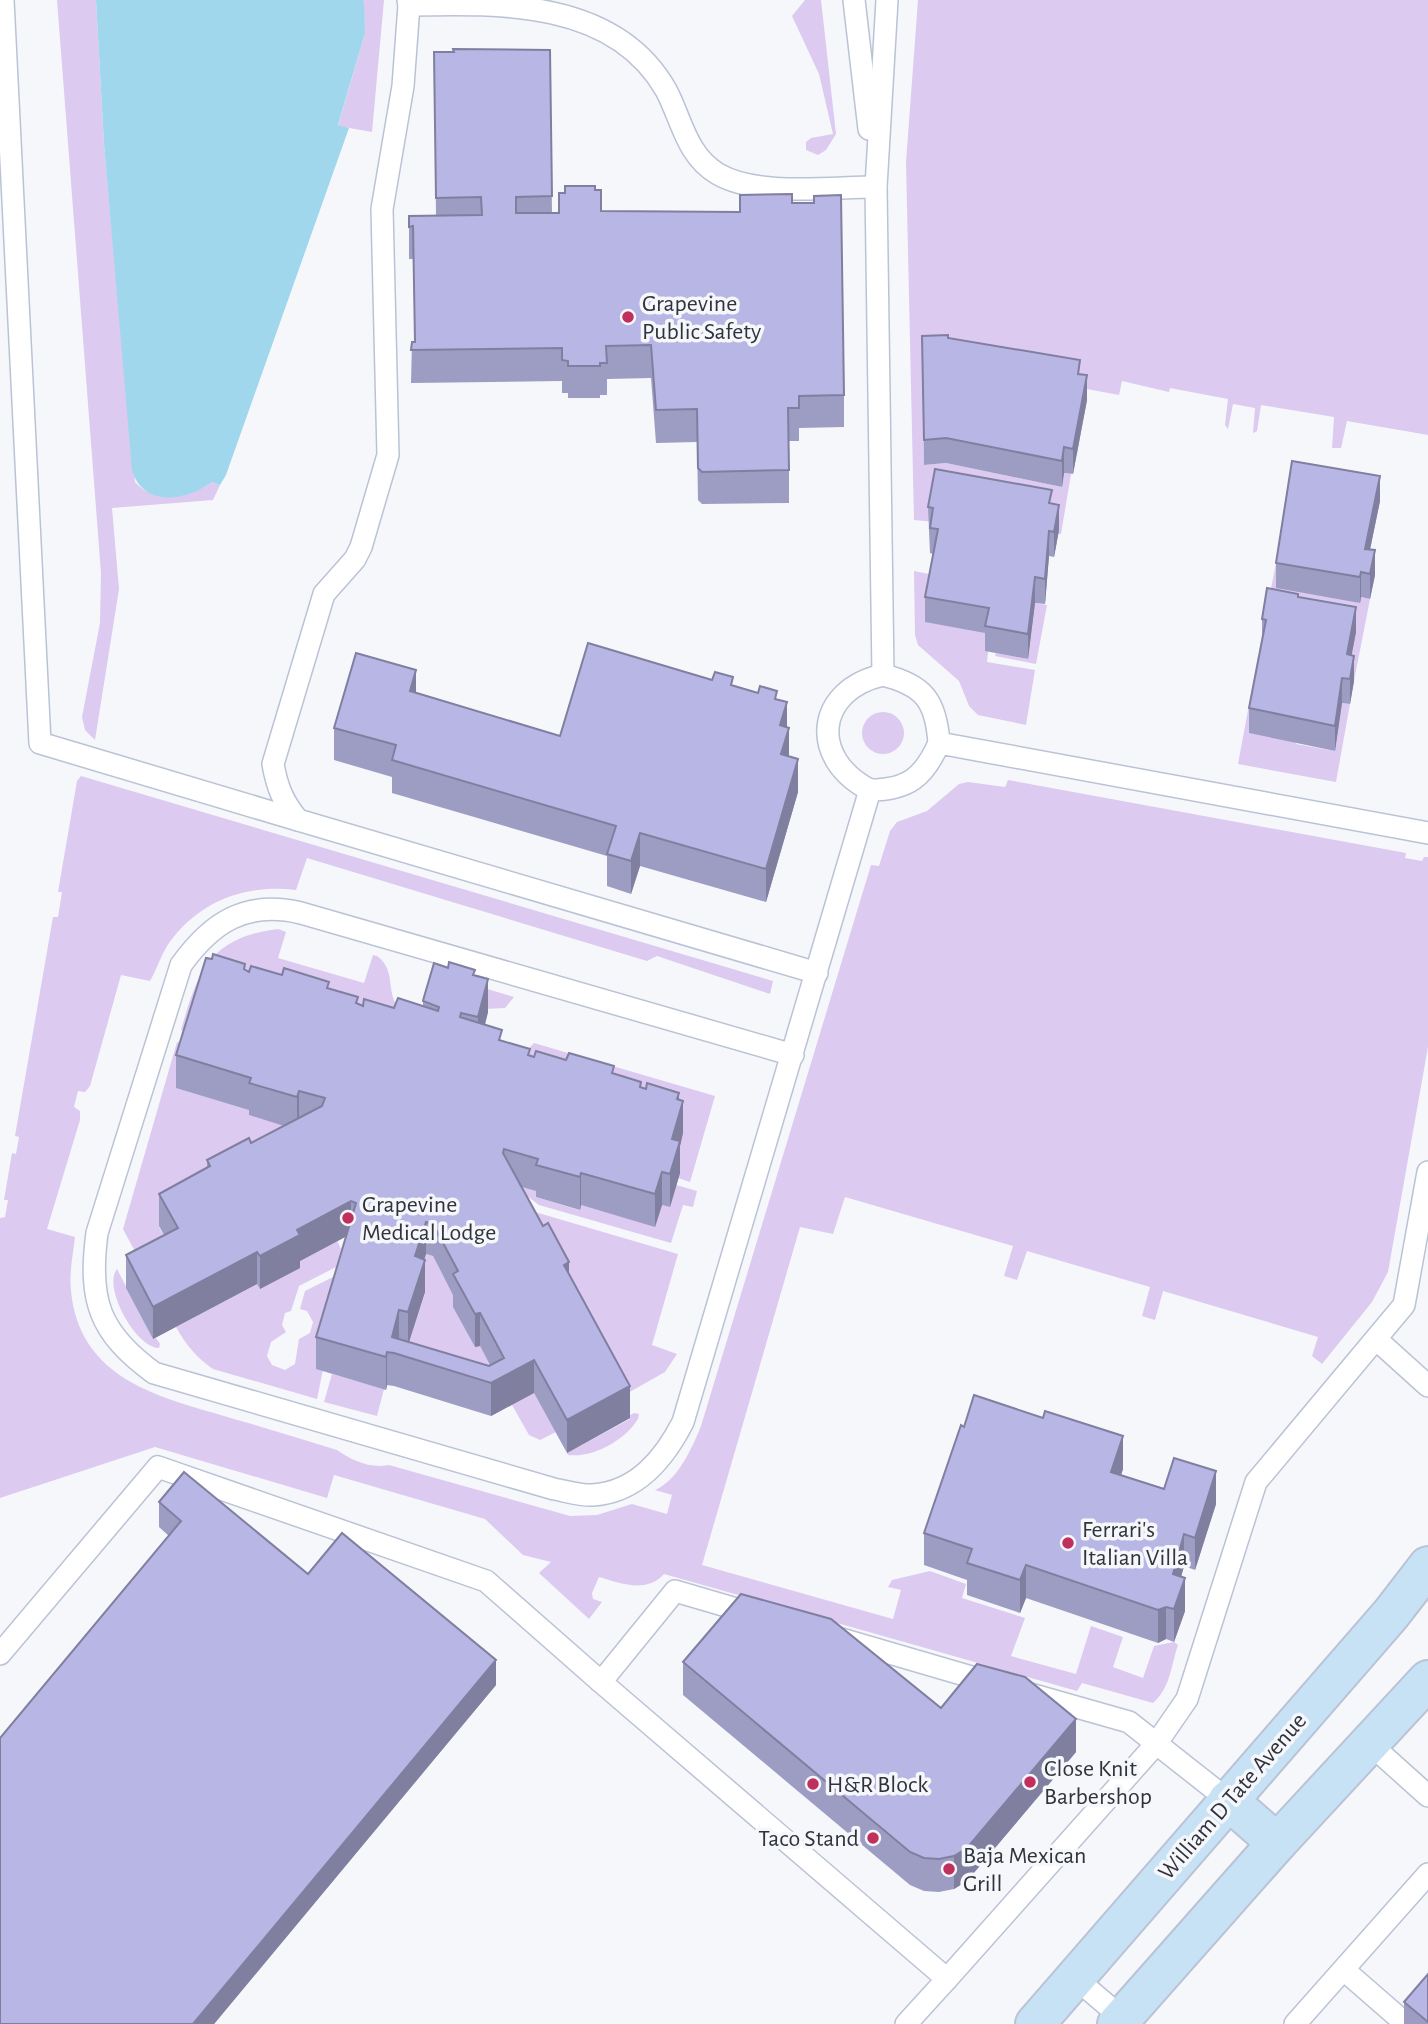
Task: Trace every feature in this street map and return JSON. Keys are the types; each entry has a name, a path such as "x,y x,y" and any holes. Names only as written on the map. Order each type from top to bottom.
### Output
{"main road":[{"name":"William D Tate Avenue","path":"1035,2024 1391,1614 1428,1566"},
{"path":"1123,2022 1277,1843 1428,1680"},
{"path":"1228,1800 1277,1843"}],"lane":[{"path":"3,0 40,743 817,973"},
{"path":"854,0 876,187"},
{"path":"883,675 876,187 887,0"},
{"path":"298,820 284,803 277,786 273,764 324,594 355,559 361,547 388,455 382,209 403,86 409,36 409,2 495,3 544,7 582,17 615,33 646,59 664,87 697,158 718,174 744,185 876,187"},
{"path":"883,675 908,681 926,696 937,716 939,743 929,765 911,782 890,790 870,790 850,780 835,763 828,743 829,722 834,705 845,691 862,680 883,675"},
{"path":"939,743 1428,833"},
{"path":"793,1055 301,913 277,907 251,911 219,923 199,941 181,965 97,1233 92,1271 96,1301 110,1330 132,1357 154,1373 554,1489 591,1496 621,1489 646,1473 667,1454 683,1423 793,1055 870,790"},
{"path":"906,2024 1156,1744 1187,1699 1256,1482 1404,1305 1428,1172"},
{"path":"1377,1340 1428,1385"},
{"path":"0,1654 158,1467 486,1581 947,1979"},
{"path":"601,1682 675,1591 782,1622"},
{"path":"822,1633 1129,1722 1228,1800"},
{"path":"1369,1743 1428,1796"},
{"path":"1295,2024 1428,1874"},
{"path":"1344,1970 1406,2024"},
{"path":"1074,1977 1123,2022"}],"shaded area":[{"path":"57,0 96,0 104,144 135,482 152,494 172,497 193,492 212,482 220,485 213,500 112,508 119,589 95,740 85,730 82,717 100,623 101,573"},
{"path":"363,0 384,0 372,132 338,126 365,33"},
{"path":"805,0 821,0 836,134 826,150 818,155 806,150 806,142 811,138 833,134 819,74 792,16"},
{"path":"918,0 1428,0 1428,435 1347,421 1341,448 1332,448 1334,417 1261,405 1257,431 1253,433 1255,408 1233,404 1228,429 1225,425 1228,399 1170,388 1169,392 1122,381 1119,395 1087,389 923,402 924,465 946,463 1062,487 1064,473 1071,474 1061,534 914,520 906,162"},
{"path":"1282,532 1359,603 1361,597 1370,599 1354,681 1259,651"},
{"path":"914,571 934,575 989,633 985,650 988,652 987,662 1035,670 1026,725 978,715 969,706 959,681 918,645 915,635"},
{"path":"1035,603 1047,605 1036,664 995,656 996,653 1028,659"},
{"path":"1258,656 1262,657 1296,744 1335,751 1342,703 1350,704 1336,782 1238,764"},
{"path":"883,712 898,718 904,733 898,748 883,754 868,748 862,733 868,718"},
{"path":"81,776 773,981 770,994 657,956 647,961 307,858 296,890 259,890 225,898 181,928 169,943 150,981 121,975 90,1086 85,1092 78,1091 74,1107 80,1111 80,1120 47,1229 75,1237 71,1291 77,1319 87,1342 102,1361 142,1388 189,1406 337,1450 361,1463 389,1465 570,1516 597,1515 632,1504 667,1514 672,1495 655,1490 671,1479 677,1471 689,1453 701,1426 871,865 879,866 890,831 897,822 927,811 959,784 968,782 1005,787 1008,780 1406,853 1405,858 1422,861 1424,857 1428,857 1428,1047 1388,1272 1372,1302 1322,1364 1312,1356 1318,1337 1163,1291 1155,1320 1142,1316 1150,1287 1027,1251 1017,1280 1004,1276 1013,1246 845,1197 833,1234 800,1227 702,1565 893,1619 901,1590 888,1587 892,1580 930,1571 966,1584 962,1598 1025,1618 1011,1656 1076,1674 1091,1626 1123,1637 1113,1667 1143,1678 1154,1646 1174,1642 1178,1645 1172,1668 1159,1697 1153,1703 1082,1683 1077,1691 664,1574 649,1584 641,1585 624,1584 599,1577 592,1593 593,1599 602,1602 589,1619 539,1573 551,1562 523,1555 485,1519 334,1475 327,1498 155,1447 0,1498 0,1218 5,1217 8,1200 4,1200 12,1153 16,1154 19,1137 15,1136 53,917 58,917 62,892 58,892 77,781"},
{"path":"278,929 286,932 278,958 364,983 373,955 377,956 384,962 394,1000 405,1015 192,1033 181,1030 194,990 211,960 237,940"},
{"path":"430,972 514,997 505,1008 484,1009 429,984"},
{"path":"177,1042 189,1044 177,1088 251,1110 250,1115 296,1129 159,1227 178,1261 148,1276 123,1229"},
{"path":"534,1043 715,1096 690,1182 678,1178 679,1173 672,1171 683,1133 461,1045 528,1049"},
{"path":"676,1185 697,1191 693,1207 683,1205 671,1243 539,1205 518,1189 518,1186 538,1191 536,1197 579,1210 581,1205 655,1226 662,1205 670,1206"},
{"path":"535,1212 678,1254 652,1345 677,1354 665,1372 619,1398"},
{"path":"337,1240 341,1249 336,1267 299,1286 291,1311 285,1313 282,1325 286,1332 271,1342 267,1356 272,1365 285,1370 295,1364 299,1339 310,1333 313,1322 307,1311 300,1309 305,1291 343,1272 317,1399 213,1369 192,1350 176,1327 257,1284 260,1289 300,1268 297,1262"},
{"path":"426,1254 433,1256 458,1304 454,1307 475,1347 480,1346 504,1390 408,1344 425,1293 415,1289"},
{"path":"117,1269 153,1339 156,1338 160,1344 159,1348 150,1346 141,1339 124,1316 114,1290"},
{"path":"332,1374 384,1389 377,1416 324,1402"},
{"path":"534,1393 556,1432 540,1440 529,1435 512,1405"},
{"path":"639,1414 632,1427 608,1446 588,1454 568,1455 567,1453 630,1419 628,1416"}],"water":[{"path":"96,0 363,0 364,3 365,33 338,125 349,128 226,475 220,485 212,482 202,489 178,497 155,495 145,490 137,482 132,470 104,144"}],"building":[{"name":"Grapevine Public Safety","path":"453,49 550,50 552,196 516,197 516,213 559,213 559,193 565,193 565,186 595,186 595,190 601,190 601,211 740,212 740,195 792,194 792,203 814,203 814,196 841,195 844,395 799,396 799,408 788,408 789,470 702,472 698,468 697,409 656,410 651,345 606,346 607,363 600,363 600,366 568,366 568,361 562,360 562,348 411,350 412,342 415,342 413,226 409,227 409,216 482,215 481,197 436,198 434,52 454,52"},
{"path":"948,335 948,338 1080,360 1078,374 1087,375 1073,449 1064,447 1062,461 946,438 924,440 922,336"},
{"path":"1292,461 1380,476 1365,549 1375,550 1370,574 1361,572 1360,577 1276,563"},
{"path":"935,469 1052,490 1049,503 1059,505 1054,532 1049,531 1045,579 1035,577 1028,634 985,626 989,608 925,597 938,529 930,528 933,508 928,507"},
{"path":"1267,588 1298,594 1298,597 1356,607 1347,654 1354,656 1350,679 1342,678 1335,726 1249,708 1266,620 1262,619"},
{"path":"588,643 712,680 715,672 733,677 731,685 758,693 760,686 777,691 775,699 787,702 780,725 789,728 781,754 798,759 766,869 640,833 631,861 607,854 616,826 392,760 396,745 334,728 356,653 416,670 410,691 560,736"},
{"name":"Grapevine Medical Lodge","path":"213,954 245,964 244,969 249,972 251,966 282,975 284,968 329,982 327,988 358,997 356,1003 363,1006 364,999 394,1008 398,998 438,1011 439,1007 423,1001 434,963 448,968 449,962 475,970 473,975 488,979 478,1017 461,1013 460,1017 502,1030 499,1040 530,1049 528,1055 534,1057 536,1051 566,1060 569,1053 614,1066 612,1073 641,1082 640,1087 646,1089 647,1083 679,1093 677,1099 683,1101 672,1139 680,1141 670,1174 662,1172 655,1194 581,1173 580,1177 536,1165 538,1159 504,1149 503,1153 543,1226 548,1223 569,1262 564,1265 630,1386 567,1420 534,1360 491,1383 394,1353 387,1352 386,1357 316,1337 356,1203 351,1201 297,1230 300,1235 260,1256 257,1252 153,1307 126,1255 178,1228 159,1194 210,1166 207,1160 249,1138 251,1143 322,1106 325,1098 299,1091 297,1097 249,1083 251,1078 176,1055 206,958 212,959","holes":["426,1222 433,1224 458,1271 453,1274 475,1314 480,1313 504,1358 489,1366 392,1337 399,1310 408,1312 425,1260 415,1256"]},
{"name":"Ferrari's Italian Villa","path":"974,1395 1043,1418 1045,1411 1123,1436 1111,1472 1164,1489 1174,1458 1216,1471 1195,1538 1184,1534 1173,1574 1185,1578 1174,1609 1166,1607 1158,1610 1026,1565 1020,1580 967,1563 972,1549 924,1533"},
{"path":"184,1472 308,1574 342,1533 496,1660 193,2024 0,2024 0,1738 181,1521 159,1502"},
{"path":"741,1594 831,1619 941,1708 977,1664 1025,1677 1076,1719 967,1848 954,1856 924,1858 910,1852 683,1662"},
{"path":"1428,1974 1428,2022 1404,2002"}],"place":[{"name":"Grapevine Public Safety","path":"628,317"},
{"name":"Grapevine Medical Lodge","path":"348,1218"},
{"name":"Ferrari's Italian Villa","path":"1068,1543"},
{"name":"Close Knit Barbershop","path":"1030,1782"},
{"name":"H&R Block","path":"813,1784"},
{"name":"Taco Stand","path":"873,1838"},
{"name":"Baja Mexican Grill","path":"949,1869"}]}
